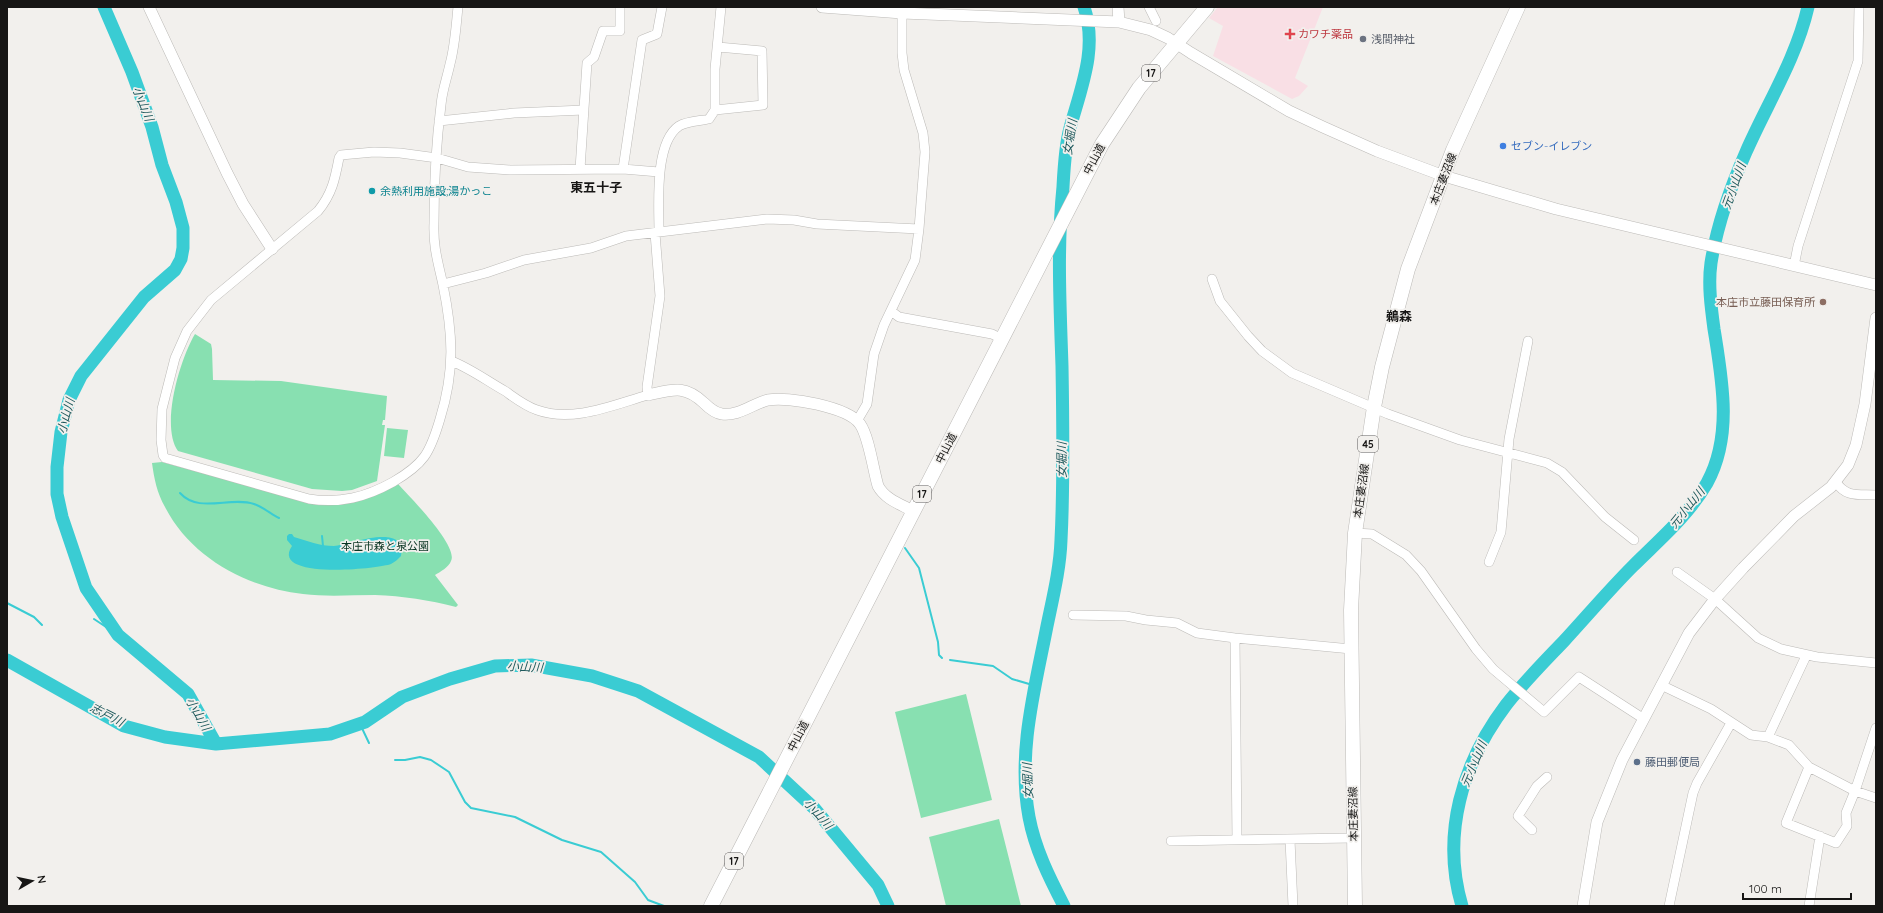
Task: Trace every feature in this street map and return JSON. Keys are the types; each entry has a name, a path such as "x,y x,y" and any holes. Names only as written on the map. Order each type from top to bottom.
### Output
{"main road":[{"name":"中山道","path":"711,906 1102,144 1139,88 1207,7"},
{"name":"本庄妻沼線","path":"1354,906 1351,610 1355,533 1374,407 1382,367 1408,269 1454,150 1518,7"}],"street":[{"path":"149,7 227,173 243,204 272,249"},
{"path":"458,7 452,56 442,95 439,122 437,158 434,249 451,330 450,384 436,432 426,455 419,465 383,487 361,496 333,501 309,499 165,458 161,440 162,409 170,372 183,338 193,322 211,300 299,228 327,200 333,188 339,158 341,155 381,152 437,158 468,167 523,170 623,169 660,172"},
{"path":"580,169 587,62 594,57 603,30 620,30 620,7"},
{"path":"623,169 642,40 657,34 662,7"},
{"path":"648,395 647,387 660,296 657,232 660,172 670,133 681,125 709,119 715,110 721,7"},
{"path":"822,7 902,13 1119,22 1151,30 1289,111 1377,151 1444,176 1556,209 1876,285"},
{"path":"1118,7 1119,22"},
{"path":"1149,7 1156,21"},
{"path":"1794,266 1798,246 1858,61 1859,7"},
{"path":"857,421 867,404 874,354 884,326 915,260 919,229 925,152 922,133 904,70 902,53 902,13"},
{"path":"715,110 763,105 762,51 718,47"},
{"path":"439,122 514,113 584,110"},
{"path":"442,284 486,273 524,260 591,248 626,236 767,219 794,220 817,224 919,229"},
{"path":"1212,279 1220,301 1262,351 1292,373 1388,414 1460,440 1547,463 1562,472 1605,516 1634,540"},
{"path":"891,311 899,317 992,334 1002,338"},
{"path":"1584,906 1597,822 1622,760 1689,633 1715,599 1794,516 1836,482 1848,465 1856,445 1865,404 1876,318"},
{"path":"1489,562 1501,532 1508,452 1528,341"},
{"path":"451,361 465,367 534,409 552,414 570,415 582,413 672,389 685,391 695,395 714,411 728,414 766,401 790,399 849,414 857,421 862,429 878,486 882,493 888,498 913,511"},
{"path":"1836,482 1845,493 1876,495"},
{"path":"1355,533 1372,534 1406,555 1414,562 1444,602 1476,649 1503,678 1544,712 1579,677 1644,719"},
{"path":"1678,572 1715,599 1758,638 1781,649 1806,656 1876,663"},
{"path":"1073,615 1126,616 1176,623 1197,633 1351,649"},
{"path":"1235,638 1237,840"},
{"path":"1768,737 1806,656"},
{"path":"1661,685 1711,709 1751,735 1768,737 1788,745 1809,767 1855,791 1876,798"},
{"path":"1669,906 1693,793 1697,783 1731,723"},
{"path":"1809,767 1786,823 1836,843 1847,826 1846,813 1876,728"},
{"path":"1532,830 1518,816 1537,786 1547,777"},
{"path":"1809,906 1820,836"},
{"path":"1171,841 1354,838"},
{"path":"1290,840 1293,906"}],"shaded area":[{"path":"1218,7 1323,7 1295,78 1308,86 1299,96 1292,99 1213,56 1223,26 1209,18"}],"green space":[{"path":"195,334 211,344 213,380 281,381 387,396 385,420 383,420 382,425 385,425 377,481 352,490 342,491 312,489 178,451 173,440 171,426 174,392 183,359"},
{"path":"387,428 408,430 404,458 384,456"},
{"name":"本庄市森と泉公園","path":"162,462 311,503 398,484 431,521 448,544 451,554 451,561 442,571 435,575 458,605 456,607 416,599 375,595 330,596 303,594 282,591 242,577 223,567 206,555 190,541 176,525 162,502 155,480 152,463"},
{"path":"966,694 992,800 921,818 895,712"},
{"path":"999,819 1021,906 946,906 929,837"}],"water":[{"path":"289,534 314,543 334,546 363,539 387,537 395,540 401,545 401,556 391,564 367,568 328,570 310,568 296,564 289,557 292,546 287,540 287,536"}],"waterway":[{"name":"小山川","path":"104,7 132,72 152,127 162,165 176,202 183,228 183,248 181,259 175,270 144,297 81,376 69,400 61,432 57,467 57,494 62,517 86,588 118,635 188,694 216,744"},
{"name":"女堀川","path":"1064,906 1043,863 1035,840 1029,817 1025,769 1029,721 1056,583 1060,551 1063,496 1060,231 1067,142 1083,83 1089,53 1088,22 1084,7"},
{"name":"元小山川","path":"1462,906 1456,879 1454,853 1455,826 1467,775 1491,727 1506,705 1527,681 1624,575 1682,517 1707,483 1715,465 1723,427 1723,407 1720,368 1710,296 1711,263 1721,220 1735,178 1754,134 1789,63 1803,26 1808,7"},
{"path":"180,493 188,499 205,504 235,502 254,504 279,518"},
{"path":"322,536 323,546"},
{"path":"905,548 919,568 938,642 939,655 942,658"},
{"path":"7,603 34,617 42,625"},
{"path":"94,619 118,635"},
{"name":"小山川","path":"7,660 124,726 165,737 216,744 330,734 365,722 402,697 450,679 495,666 531,665 592,676 638,691 759,757 814,808 878,885 888,906"},
{"path":"950,660 993,666 1012,679 1036,686"},
{"path":"360,724 369,743"},
{"path":"395,760 420,757 431,760 449,772 465,802 471,808 515,817 562,840 601,852 635,882 648,900 664,906"}],"place":[{"name":"カワチ薬品","path":"1290,34"},
{"name":"浅間神社","path":"1363,39"},
{"name":"セブン-イレブン","path":"1503,146"},
{"name":"余熱利用施設;湯かっこ","path":"372,191"},
{"name":"本庄市立藤田保育所","path":"1823,302"},
{"name":"藤田郵便局","path":"1637,762"}],"district":[{"name":"東五十子","path":"596,187"},
{"name":"鵜森","path":"1399,316"}],"water label":[{"name":"志戸川","path":"107,715"}]}
